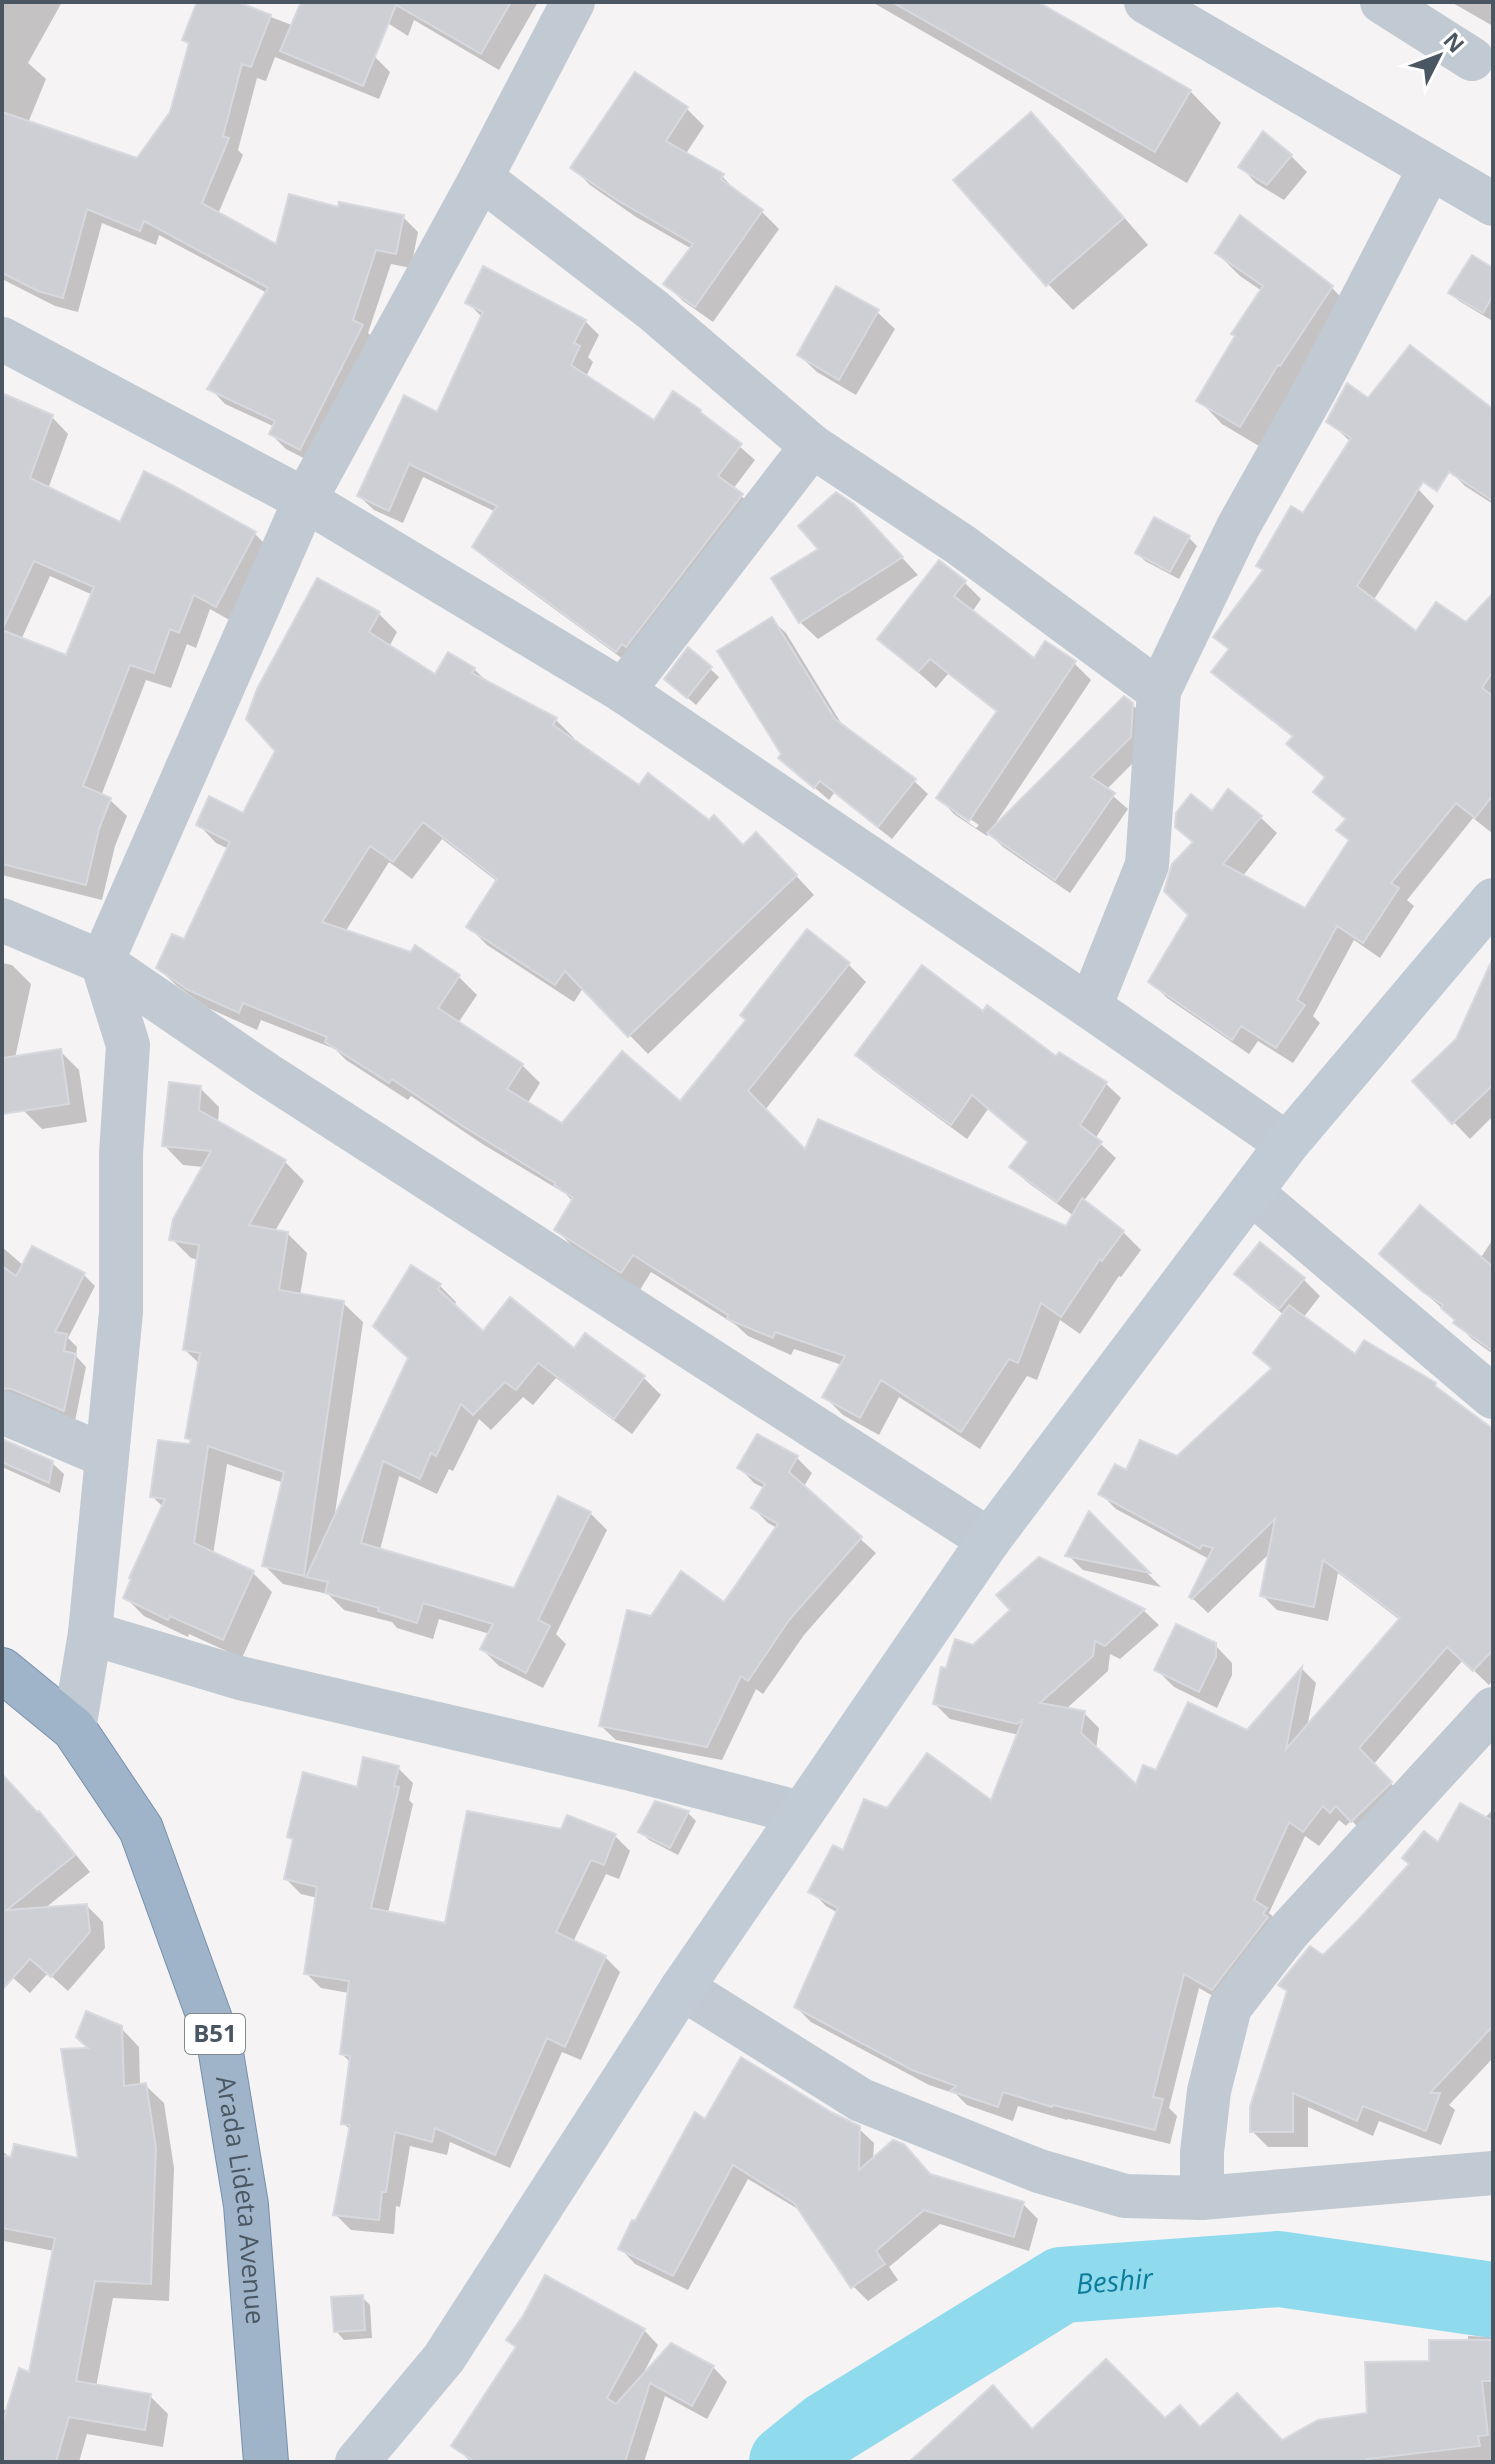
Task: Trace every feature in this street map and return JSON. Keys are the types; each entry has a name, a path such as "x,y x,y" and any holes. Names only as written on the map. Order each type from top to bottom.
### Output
{"highway":[{"name":"Arada Lideta Avenue","path":"2,1670 74,1729 141,1829 220,2047 246,2205 266,2462"}],"main road":[{"path":"357,2462 444,2358 682,1988 989,1540 1287,1144 1493,900"}],"street":[{"path":"74,1729 90,1633 121,1312 121,1154 128,1045 102,962 305,500 573,2"},
{"path":"1146,2 1493,204"},
{"path":"1382,2 1472,59"},
{"path":"1090,1007 1147,865 1159,691 1238,527 1316,388 1430,168"},
{"path":"481,178 653,310 812,446 961,545 1159,691"},
{"path":"2,339 305,500 623,691 1287,1144"},
{"path":"623,691 812,446"},
{"path":"2,920 102,962 266,1074 989,1540"},
{"path":"1252,1193 1493,1397"},
{"path":"2,1412 106,1456"},
{"path":"90,1633 240,1678 627,1768 801,1813"},
{"path":"1202,2198 1202,2152 1209,2091 1230,2007 1289,1931 1493,1709"},
{"path":"682,1988 861,2100 1039,2171 1125,2196 1202,2198 1493,2173"}],"building":[{"path":"197,2 238,2 271,15 251,67 242,64 223,136 229,138 202,203 276,244 289,194 338,207 339,202 404,215 396,254 376,250 353,320 363,325 300,450 269,434 275,421 207,389 268,288 144,221 140,231 87,209 63,298 38,291 2,273 2,112 137,158 170,112 189,43 182,40"},
{"path":"301,2 511,2 481,54 396,5 363,86 280,51"},
{"path":"892,2 1038,2 1191,90 1155,152"},
{"path":"635,72 688,107 666,141 724,174 721,179 763,210 695,307 663,284 693,244 617,200 570,168"},
{"path":"1031,112 1124,218 1046,286 953,180"},
{"path":"1263,131 1292,155 1267,185 1238,167"},
{"path":"1240,215 1333,286 1278,365 1240,427 1196,401 1235,336 1231,334 1263,286 1215,253"},
{"path":"1472,255 1493,268 1493,295 1483,313 1448,293"},
{"path":"483,266 586,320 574,343 580,346 571,365 654,420 673,391 742,444 718,476 743,494 626,647 622,644 616,652 472,547 497,506 409,464 389,511 357,496 404,395 437,412 483,312 465,303"},
{"path":"836,286 879,310 839,380 797,355"},
{"path":"1410,345 1493,409 1493,501 1449,472 1437,491 1423,482 1357,586 1416,631 1436,602 1466,622 1493,593 1493,671 1482,688 1493,696 1493,795 1475,818 1456,803 1391,883 1399,888 1363,943 1337,926 1297,1000 1305,1005 1276,1048 1241,1026 1232,1040 1148,982 1188,915 1164,891 1172,864 1193,842 1175,827 1176,813 1191,794 1212,811 1228,789 1262,816 1223,864 1305,908 1349,840 1336,830 1346,819 1313,792 1325,777 1286,744 1293,736 1211,672 1229,649 1213,637 1263,570 1256,566 1291,506 1303,513 1351,438 1326,422 1347,383 1368,398"},
{"path":"2,393 53,415 30,478 120,522 144,471 256,532 216,607 194,595 179,633 170,629 154,673 130,665 83,786 111,798 99,829 86,885 2,864 2,630","holes":["34,561 94,587 66,655 2,630"]},
{"path":"836,492 854,504 903,557 799,623 771,578 818,549 798,526"},
{"path":"1154,517 1190,536 1170,572 1135,553"},
{"path":"939,560 966,581 954,596 1034,658 1045,641 1076,661 969,821 936,798 997,711 930,659 918,672 877,639"},
{"path":"317,578 380,612 369,632 435,674 448,652 475,668 472,673 557,718 553,725 639,785 648,773 709,820 714,815 743,845 756,832 797,875 628,1037 565,971 555,985 466,927 497,879 423,822 393,862 370,846 322,922 411,952 415,945 460,975 438,1008 523,1064 507,1089 562,1123 622,1051 680,1101 746,1020 740,1015 807,929 850,963 748,1091 805,1149 818,1119 1066,1226 1082,1198 1124,1231 1102,1261 1100,1259 1061,1317 1041,1303 1018,1363 1009,1359 961,1432 881,1380 860,1418 822,1397 845,1356 775,1332 773,1338 727,1319 728,1315 633,1255 621,1273 554,1230 573,1198 555,1183 392,1079 389,1083 325,1042 327,1037 243,1003 239,1013 188,990 156,968 172,934 184,939 230,842 196,825 209,796 243,813 275,751 246,719 257,689"},
{"path":"772,617 835,719 916,779 878,827 820,781 814,788 778,758 781,754 717,651"},
{"path":"688,647 712,667 687,698 664,679"},
{"path":"1124,696 1133,703 1131,737 1091,777 1115,793 1055,880 987,833"},
{"path":"1493,958 1493,1085 1452,1124 1412,1081 1456,1039"},
{"path":"922,965 983,1011 987,1005 1056,1056 1059,1052 1107,1082 1080,1125 1102,1142 1057,1202 1009,1167 1028,1142 972,1095 951,1125 855,1055"},
{"path":"61,1049 69,1104 2,1114 2,1058"},
{"path":"169,1082 201,1086 199,1110 286,1160 249,1225 288,1232 279,1290 344,1301 304,1576 262,1566 284,1472 208,1446 194,1543 254,1571 223,1640 170,1616 168,1620 123,1598 165,1499 150,1497 158,1440 189,1444 191,1440 185,1438 200,1353 183,1350 199,1245 169,1240 173,1219 211,1151 162,1146"},
{"path":"1420,1205 1493,1267 1493,1351 1453,1323 1455,1320 1441,1308 1443,1305 1379,1254"},
{"path":"1260,1242 1305,1278 1279,1309 1234,1274"},
{"path":"32,1246 85,1273 55,1332 67,1334 64,1351 76,1354 64,1411 12,1389 2,1388 2,1266 16,1276"},
{"path":"411,1265 441,1284 438,1289 483,1331 510,1297 574,1348 585,1333 645,1376 614,1419 538,1363 516,1390 505,1382 473,1415 461,1404 436,1456 431,1453 420,1479 383,1461 361,1543 514,1588 558,1496 591,1512 538,1620 550,1626 526,1673 480,1649 493,1624 423,1603 417,1623 378,1611 379,1608 325,1593 328,1582 306,1577 408,1358 373,1326"},
{"path":"1289,1305 1355,1354 1364,1340 1436,1383 1435,1386 1493,1429 1493,1650 1473,1671 1447,1647 1359,1748 1392,1782 1351,1822 1336,1806 1330,1813 1323,1806 1303,1832 1289,1822 1254,1900 1267,1908 1263,1914 1268,1917 1212,1990 1184,1974 1153,2097 1163,2099 1155,2130 1052,2107 1003,2092 998,2107 950,2091 956,2086 912,2070 794,2007 838,1908 808,1892 833,1845 843,1850 864,1799 887,1808 927,1753 991,1800 1023,1719 1017,1724 933,1704 941,1667 946,1668 955,1639 973,1645 1010,1610 996,1595 1039,1557 1145,1609 1105,1646 1095,1641 1093,1656 1040,1703 1085,1711 1081,1733 1136,1784 1143,1765 1156,1770 1188,1702 1247,1730 1302,1667 1286,1749 1400,1618 1323,1560 1314,1607 1260,1596 1275,1519 1192,1599 1189,1597 1213,1548 1202,1545 1200,1549 1098,1494 1115,1464 1126,1470 1140,1440 1177,1456 1272,1368 1253,1353"},
{"path":"757,1434 798,1456 789,1472 862,1537 789,1620 748,1681 741,1676 707,1747 599,1726 627,1610 651,1616 681,1571 724,1602 778,1524 751,1508 765,1484 737,1468"},
{"path":"2,1439 53,1461 49,1483 2,1462"},
{"path":"1089,1511 1150,1573 1065,1556"},
{"path":"1176,1624 1216,1643 1216,1657 1199,1692 1154,1670"},
{"path":"363,1757 399,1766 394,1786 399,1787 371,1908 445,1923 467,1811 561,1829 567,1815 616,1834 604,1865 591,1860 556,1932 606,1956 565,2047 547,2038 495,2155 435,2128 432,2142 395,2132 379,2220 333,2215 350,2125 341,2124 350,2056 340,2054 349,1981 304,1974 317,1887 284,1879 293,1839 287,1837 303,1772 357,1787"},
{"path":"2,1774 39,1811 75,1855 7,1910 87,1904 90,1932 51,1977 30,1959 2,1990"},
{"path":"655,1801 689,1811 670,1848 638,1832"},
{"path":"1460,1803 1493,1821 1493,2026 1430,2093 1440,2093 1426,2131 1363,2106 1357,2121 1293,2093 1293,2132 1250,2132 1250,2107 1287,1991 1278,1985 1310,1946 1323,1955 1360,1918 1409,1864 1402,1858 1424,1831 1438,1842"},
{"path":"86,2011 122,2026 124,2086 146,2083 156,2148 151,2284 95,2281 76,2381 151,2394 145,2430 69,2417 56,2462 2,2462 2,2424 19,2368 29,2372 55,2238 2,2228 2,2155 11,2157 14,2144 78,2158 61,2049 88,2048 76,2037"},
{"path":"741,2057 831,2112 860,2126 859,2170 893,2140 904,2144 930,2174 1024,2202 1014,2237 924,2210 876,2251 885,2264 851,2288 794,2203 733,2165 673,2276 618,2249 695,2112 705,2119"},
{"path":"545,2275 645,2329 607,2398 616,2404 671,2343 714,2366 692,2406 650,2383 625,2462 475,2462 451,2446 516,2347 506,2340"},
{"path":"363,2295 365,2330 334,2332 331,2297"},
{"path":"1429,2340 1493,2340 1493,2381 1482,2381 1488,2435 1478,2436 1480,2446 1367,2459 1368,2462 909,2462 993,2385 1032,2429 1106,2359 1165,2418 1180,2405 1200,2427 1237,2393 1282,2440 1318,2420 1367,2413 1365,2362 1429,2361"}],"waterway":[{"name":"Beshir","path":"787,2462 828,2429 1062,2285 1279,2269 1493,2300"}]}
